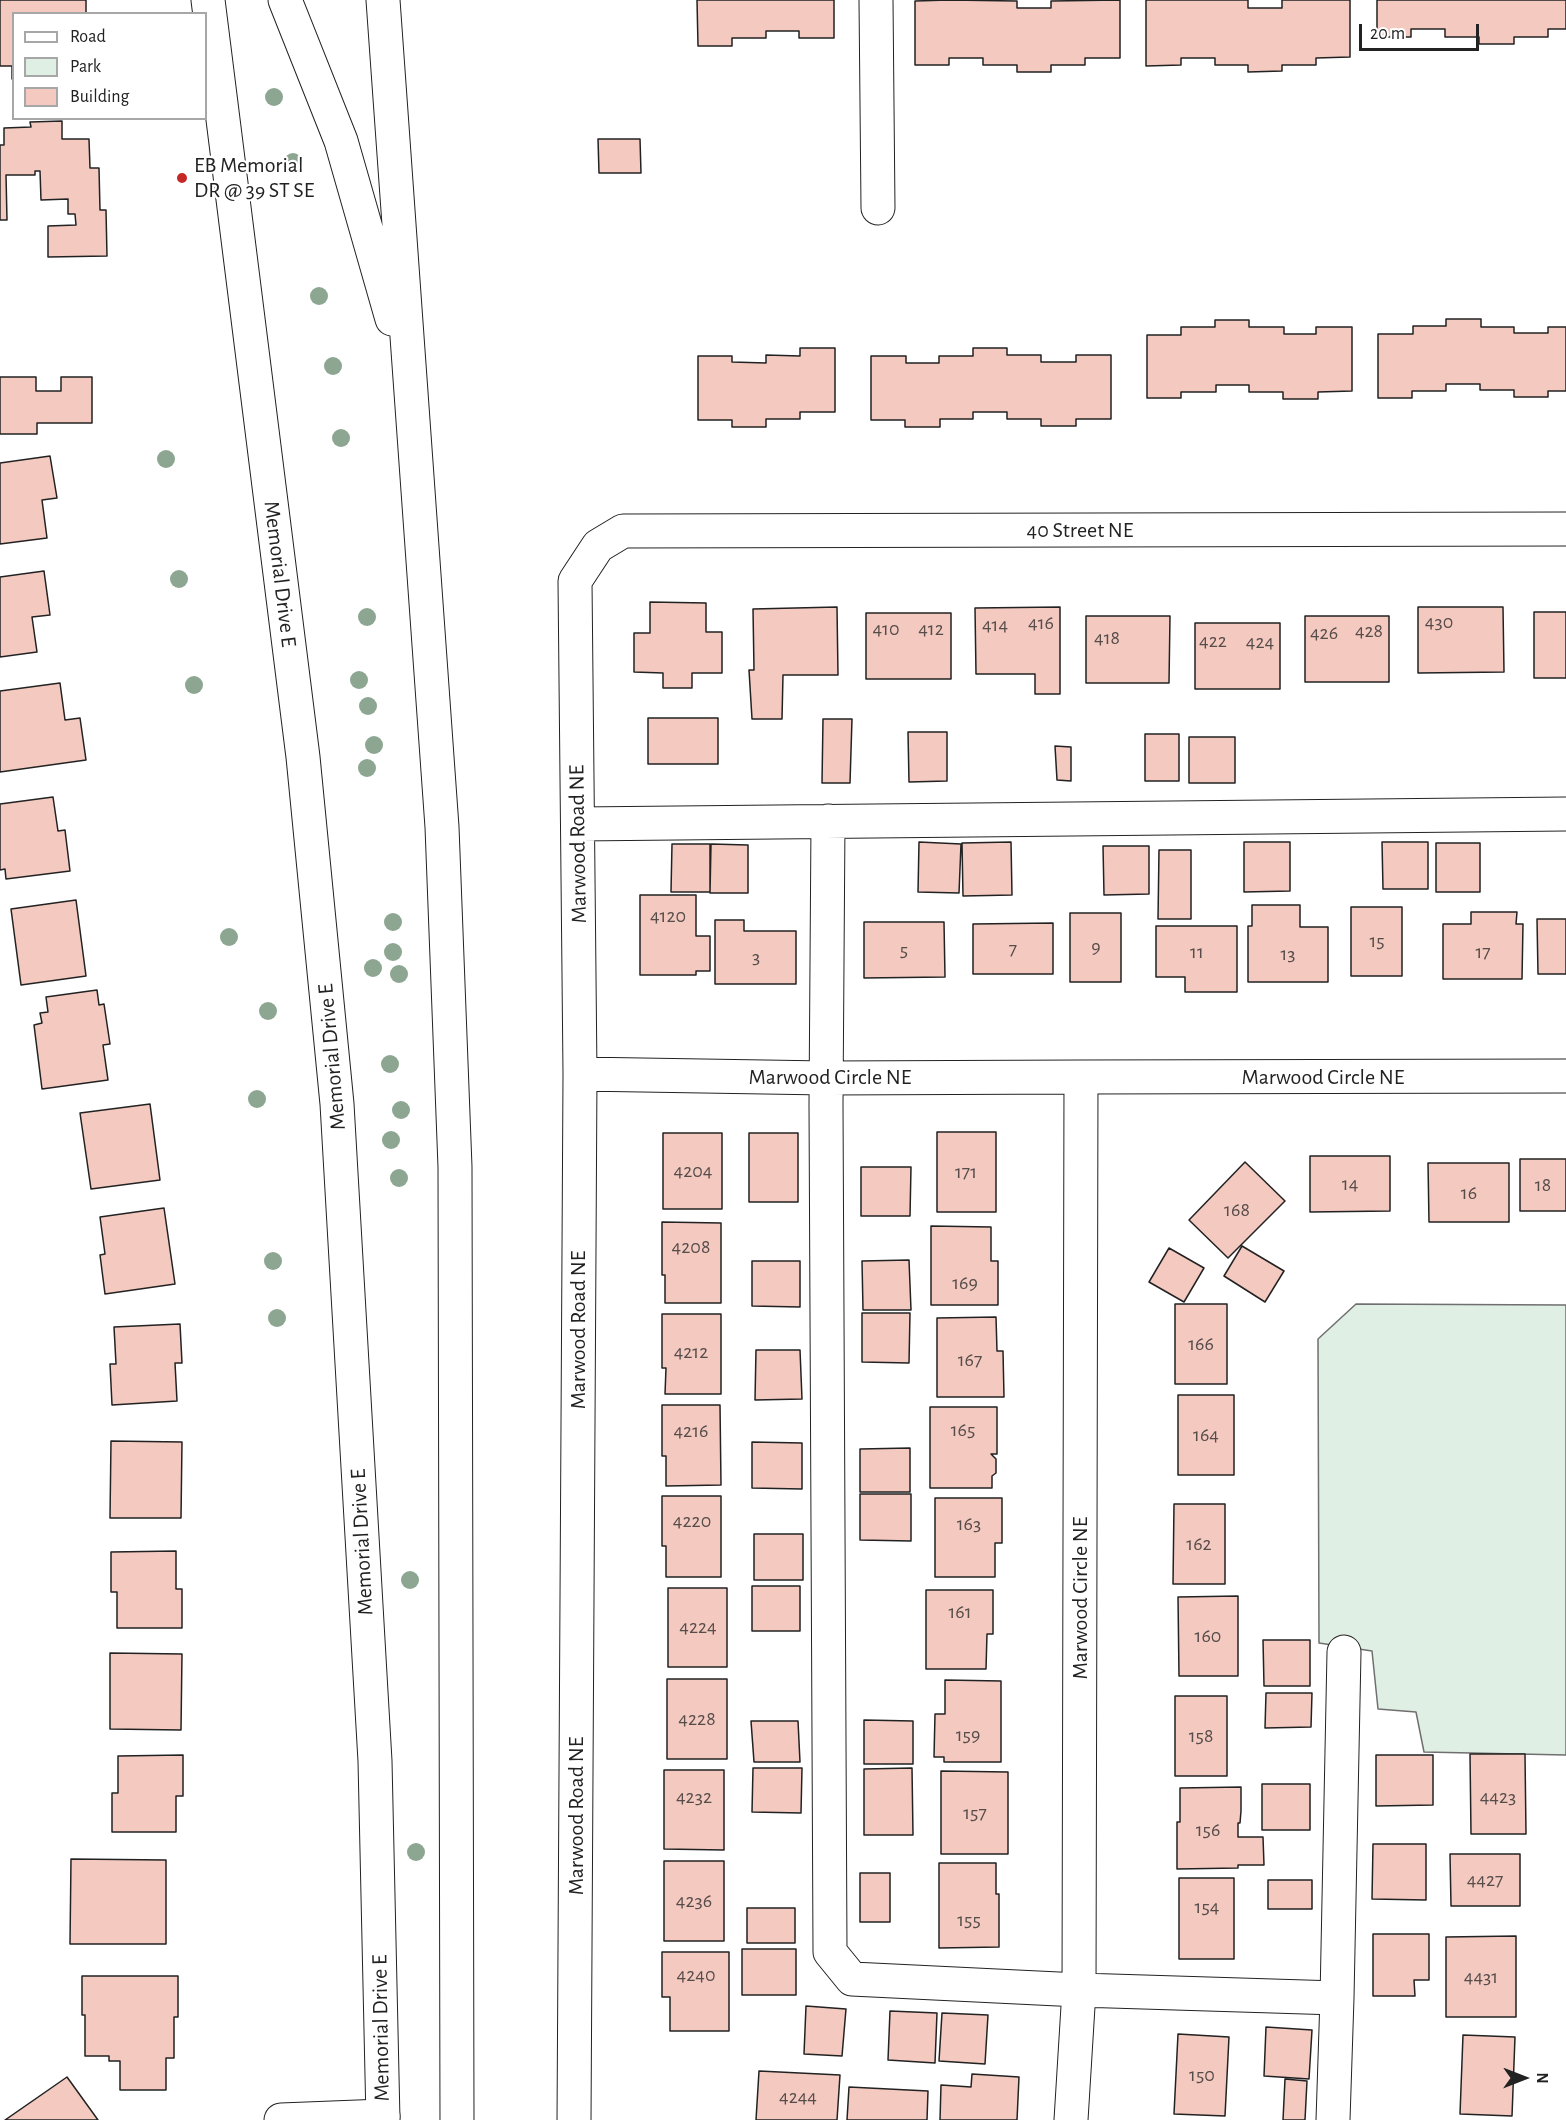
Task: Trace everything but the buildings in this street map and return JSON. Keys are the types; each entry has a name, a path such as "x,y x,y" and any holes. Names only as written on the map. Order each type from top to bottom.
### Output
{"main road":[{"name":"Memorial Drive E","path":"208,0 303,757 337,1104 375,1761 383,2118"},
{"path":"285,0 341,141 411,384"},
{"path":"383,0 442,826 455,1167 457,2120"},
{"path":"876,0 878,208"},
{"name":"40 Street NE","path":"598,546 623,531 1566,529"},
{"name":"Marwood Road NE","path":"574,2120 580,1074 575,581 598,546"},
{"path":"578,824 1566,814"},
{"path":"828,821 826,1078 830,1952 852,1979 1079,1990 1337,1998"},
{"name":"Marwood Circle NE","path":"580,1074 826,1078 1566,1076"},
{"name":"Marwood Circle NE","path":"1071,2120 1079,1990 1081,1077"},
{"path":"1333,2120 1344,1652"},
{"path":"281,2120 383,2118"}],"green space":[{"path":"1356,1304 1566,1305 1566,1755 1424,1752 1416,1712 1378,1709 1372,1651 1319,1643 1318,1339"}],"place":[{"name":"EB Memorial DR @ 39 ST SE","path":"182,178"}]}
